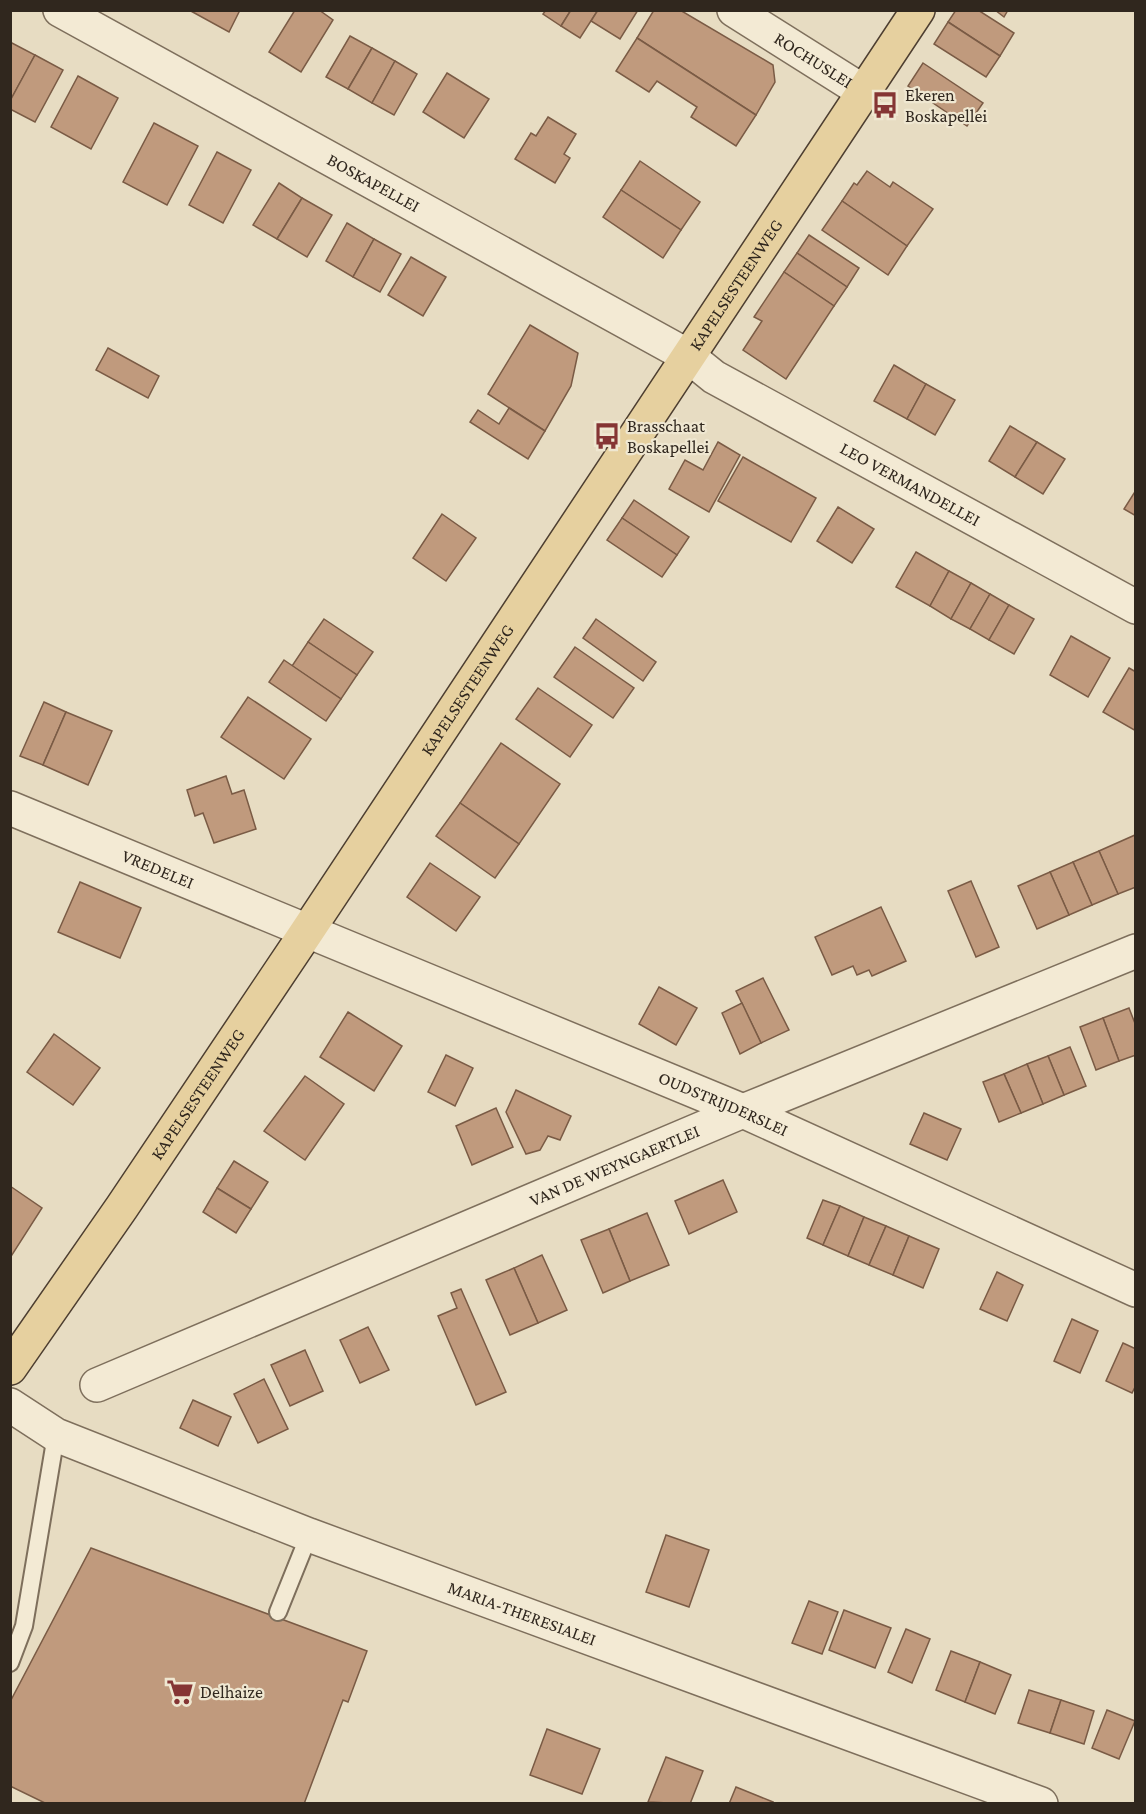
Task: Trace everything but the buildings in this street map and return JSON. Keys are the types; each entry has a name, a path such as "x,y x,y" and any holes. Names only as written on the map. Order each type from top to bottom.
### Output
{"main road":[{"name":"KAPELSESTEENWEG","path":"10,1368 122,1207 306,933 918,10"}],"street":[{"name":"BOSKAPELLEI","path":"60,10 688,356"},
{"name":"ROCHUSLEI","path":"734,10 864,92"},
{"name":"LEO VERMANDELLEI","path":"688,356 714,377 1136,607"},
{"name":"VREDELEI","path":"10,808 306,933"},
{"name":"OUDSTRIJDERSLEI","path":"306,933 743,1111 1136,1290"},
{"name":"VAN DE WEYNGAERTLEI","path":"97,1385 743,1111 1136,951"},
{"name":"MARIA-THERESIALEI","path":"10,1406 56,1435 309,1534 1041,1803"}],"lane":[{"path":"10,1663 24,1626 56,1435"},
{"path":"278,1612 309,1534"}],"place":[{"name":"Ekeren Boskapellei","path":"885,105"},
{"name":"Brasschaat Boskapellei","path":"607,436"},
{"name":"Delhaize","path":"180,1692"}]}
